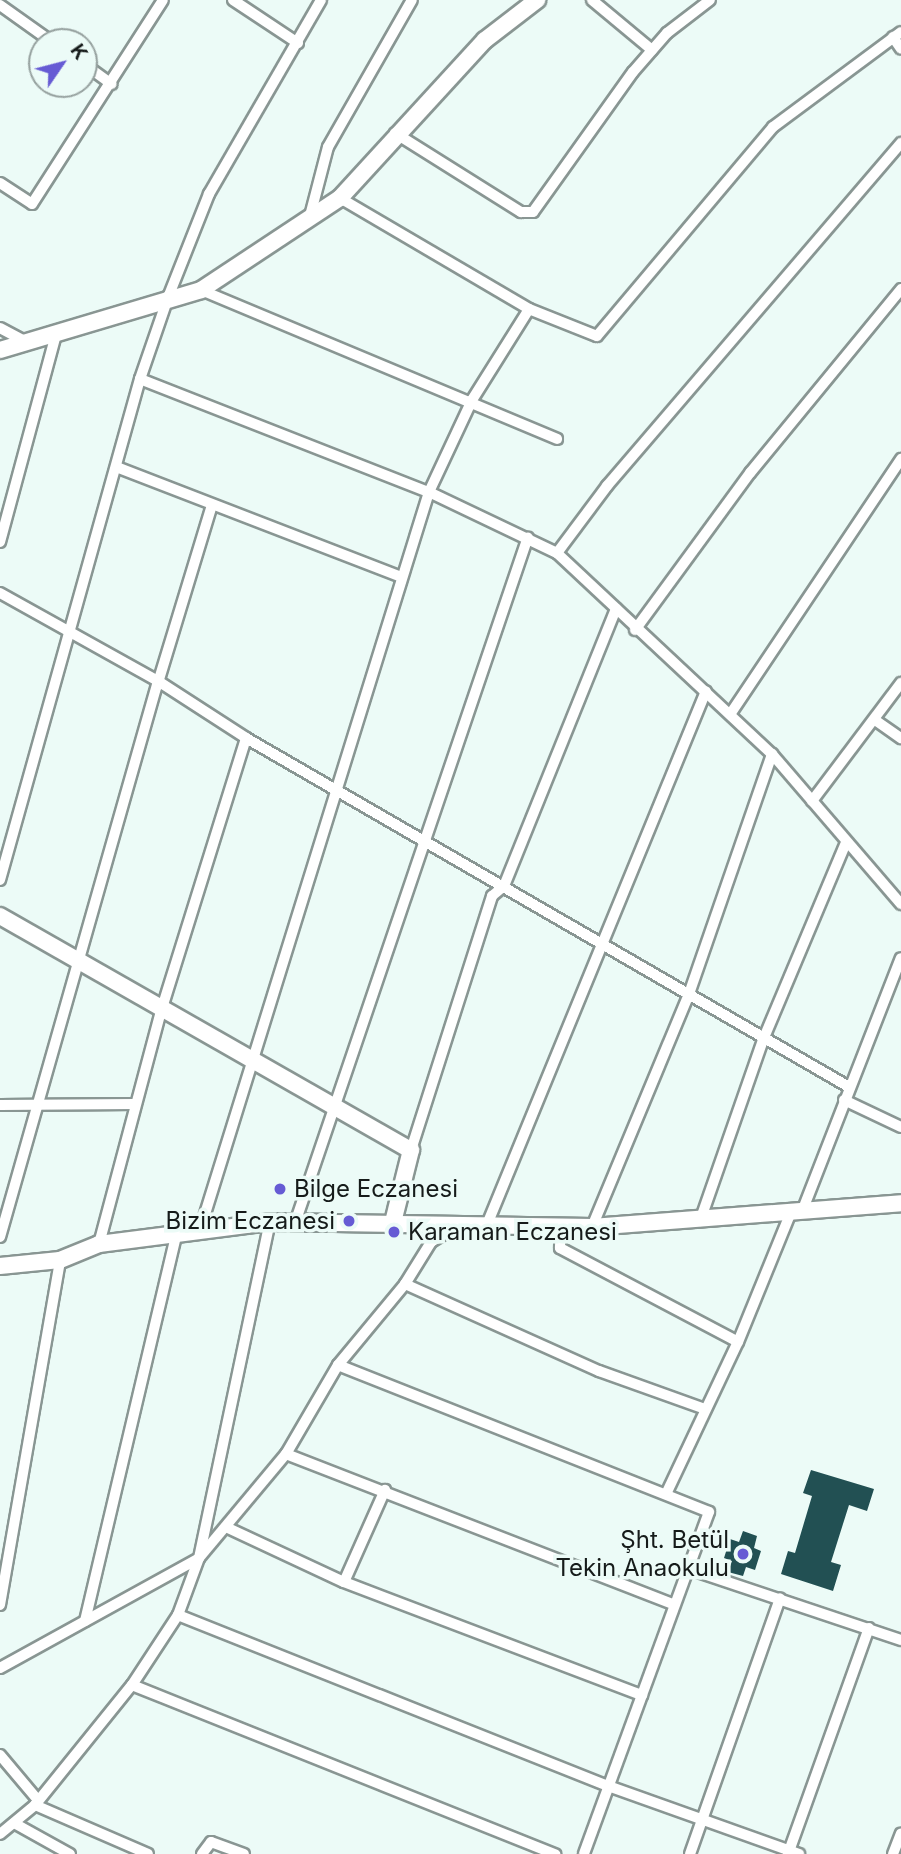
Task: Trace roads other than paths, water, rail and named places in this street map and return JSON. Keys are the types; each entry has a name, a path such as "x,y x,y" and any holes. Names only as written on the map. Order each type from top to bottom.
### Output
{"street":[{"path":"0,183 32,204 112,84 163,0"},
{"path":"233,0 298,43"},
{"path":"0,880 70,630 119,468 140,379 169,295 209,194 321,0"},
{"path":"310,215 328,147 412,0"},
{"path":"0,350 56,335 169,295 201,290 310,215 340,198 396,133 485,40 537,0"},
{"path":"592,0 652,50"},
{"path":"396,133 521,212 533,212 652,50 710,0"},
{"path":"0,5 32,28"},
{"path":"340,198 529,309 597,336 773,127 897,35 901,49"},
{"path":"98,74 112,84"},
{"path":"557,553 616,475 901,143"},
{"path":"635,630 750,473 901,289"},
{"path":"201,290 472,400 557,439"},
{"path":"200,1230 251,1058 429,492 472,400 529,309"},
{"path":"0,328 28,342"},
{"path":"0,542 56,335"},
{"path":"140,379 429,492 557,553 635,630 731,713 772,754 845,845 901,904"},
{"path":"731,713 901,459"},
{"path":"119,468 402,577"},
{"path":"0,1237 33,1105 212,505"},
{"path":"295,1223 528,537"},
{"path":"0,593 158,681 246,738 338,788 763,1040 849,1087"},
{"path":"392,1226 411,1150 492,896 504,886 616,609"},
{"path":"812,801 901,683"},
{"path":"485,1227 706,691"},
{"path":"875,720 901,738"},
{"path":"99,1244 162,1008 246,738"},
{"path":"592,1227 689,994 772,754"},
{"path":"700,1222 763,1040 845,845"},
{"path":"0,916 411,1150"},
{"path":"666,1494 798,1210 901,958"},
{"path":"844,1100 901,1127"},
{"path":"0,1105 135,1104"},
{"path":"0,1266 60,1260 99,1244 270,1222 453,1228 592,1227 700,1222 798,1210 901,1203"},
{"path":"0,1834 36,1802 132,1685 178,1615 199,1558 270,1222"},
{"path":"561,1227 561,1248 738,1342"},
{"path":"0,1668 199,1558 228,1528 286,1454 338,1365 405,1284 431,1242 453,1228"},
{"path":"85,1621 177,1232"},
{"path":"0,1605 60,1260"},
{"path":"405,1284 599,1371 705,1409"},
{"path":"338,1365 709,1511 584,1854"},
{"path":"286,1454 385,1490 673,1604"},
{"path":"344,1581 385,1490"},
{"path":"228,1528 344,1581 642,1695"},
{"path":"689,1569 901,1640"},
{"path":"690,1854 780,1598"},
{"path":"178,1615 608,1786 792,1853 869,1628"},
{"path":"132,1685 555,1854"},
{"path":"0,1755 36,1802 148,1854"},
{"path":"14,1823 70,1854"},
{"path":"893,1854 901,1833"},
{"path":"202,1854 211,1842 244,1854"}],"place":[{"name":"Bilge Eczanesi","path":"280,1189"},
{"name":"Bizim Eczanesi","path":"349,1221"},
{"name":"Karaman Eczanesi","path":"394,1232"},
{"name":"Şht. Betül Tekin Anaokulu","path":"743,1554"}]}
